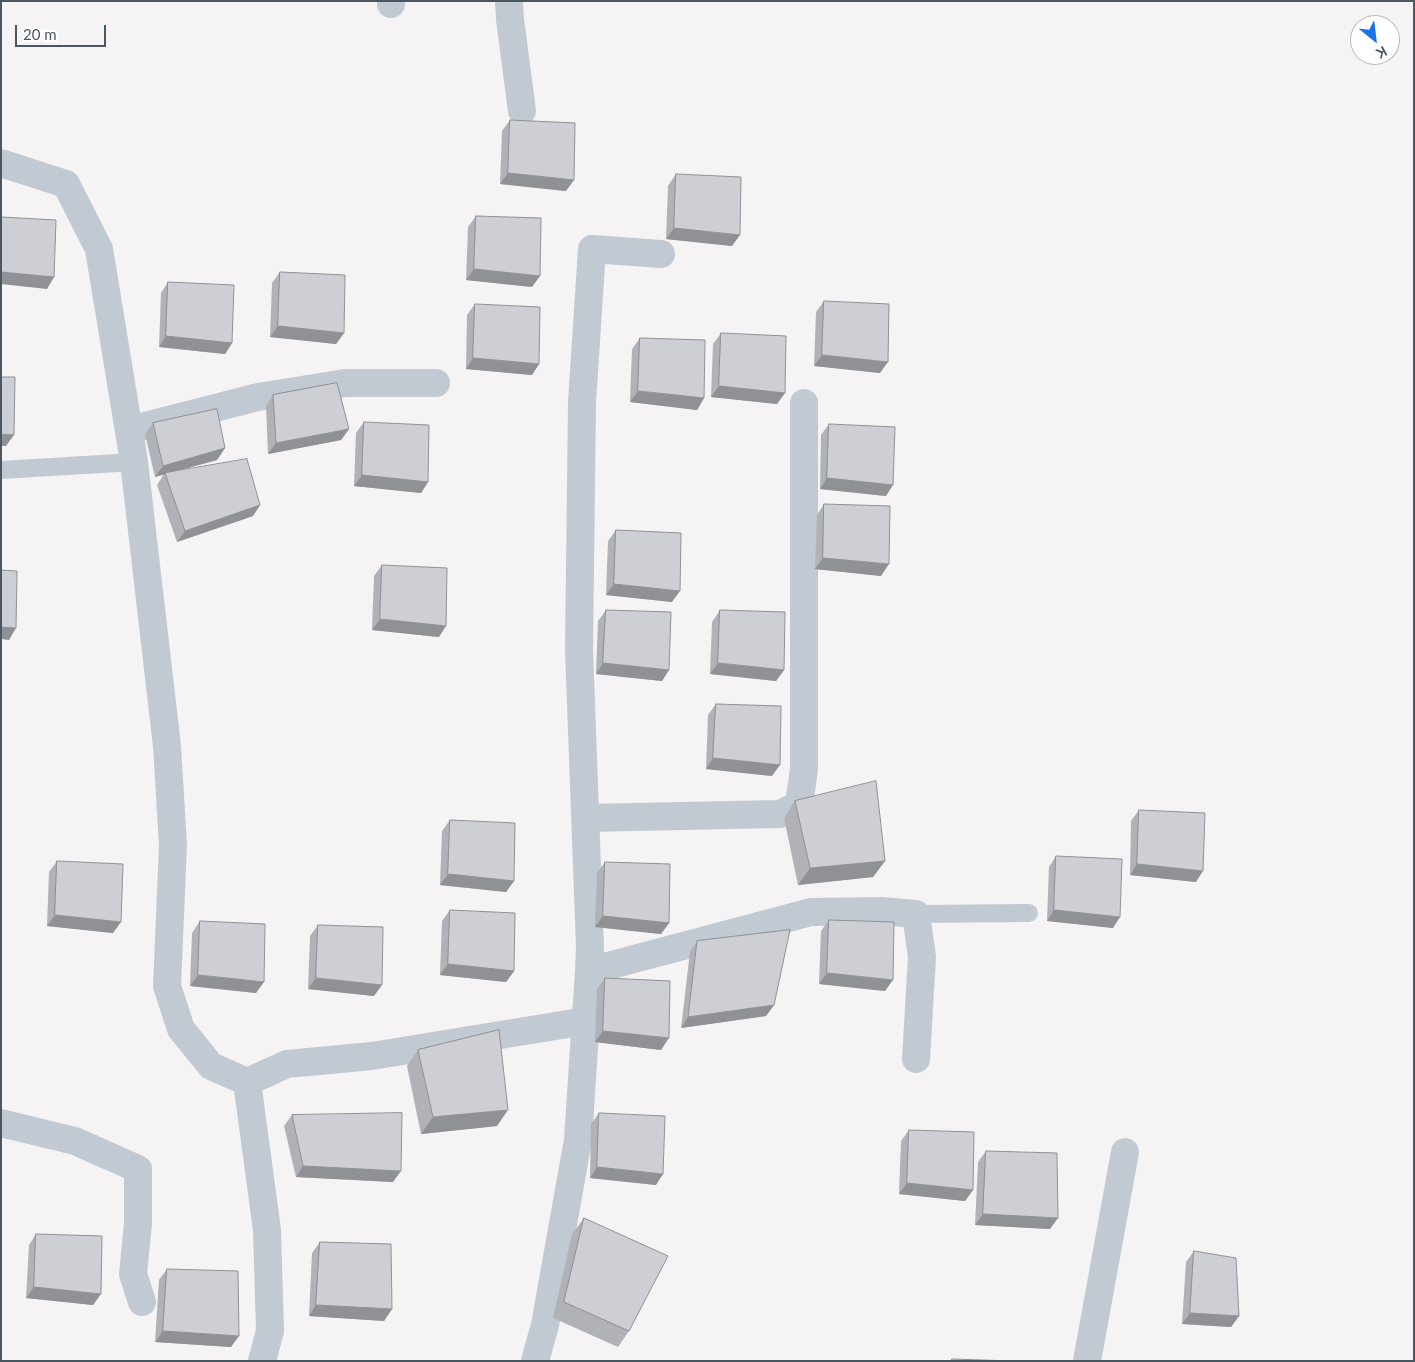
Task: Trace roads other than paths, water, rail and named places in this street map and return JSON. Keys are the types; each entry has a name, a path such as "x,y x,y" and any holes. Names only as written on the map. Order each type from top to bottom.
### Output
{"street":[{"path":"509,1 522,111"},
{"path":"1,163 66,184 99,249 134,462 168,765 173,844 167,986 181,1029 211,1066 247,1082 287,1064 372,1056 586,1021"},
{"path":"535,1361 546,1326 578,1140 589,971 590,947 580,650 582,412 592,249 661,254"},
{"path":"129,430 258,397 345,383 436,383"},
{"path":"586,818 780,814 799,805 804,769 804,403"},
{"path":"589,971 811,912 881,911 916,914 922,956 916,1059"},
{"path":"247,1082 267,1230 270,1331 262,1361"},
{"path":"1,1123 75,1141 138,1169 138,1223 133,1274 142,1302"},
{"path":"1087,1361 1125,1152"}],"lane":[{"path":"1,470 134,462"},
{"path":"916,914 1029,913"}]}
